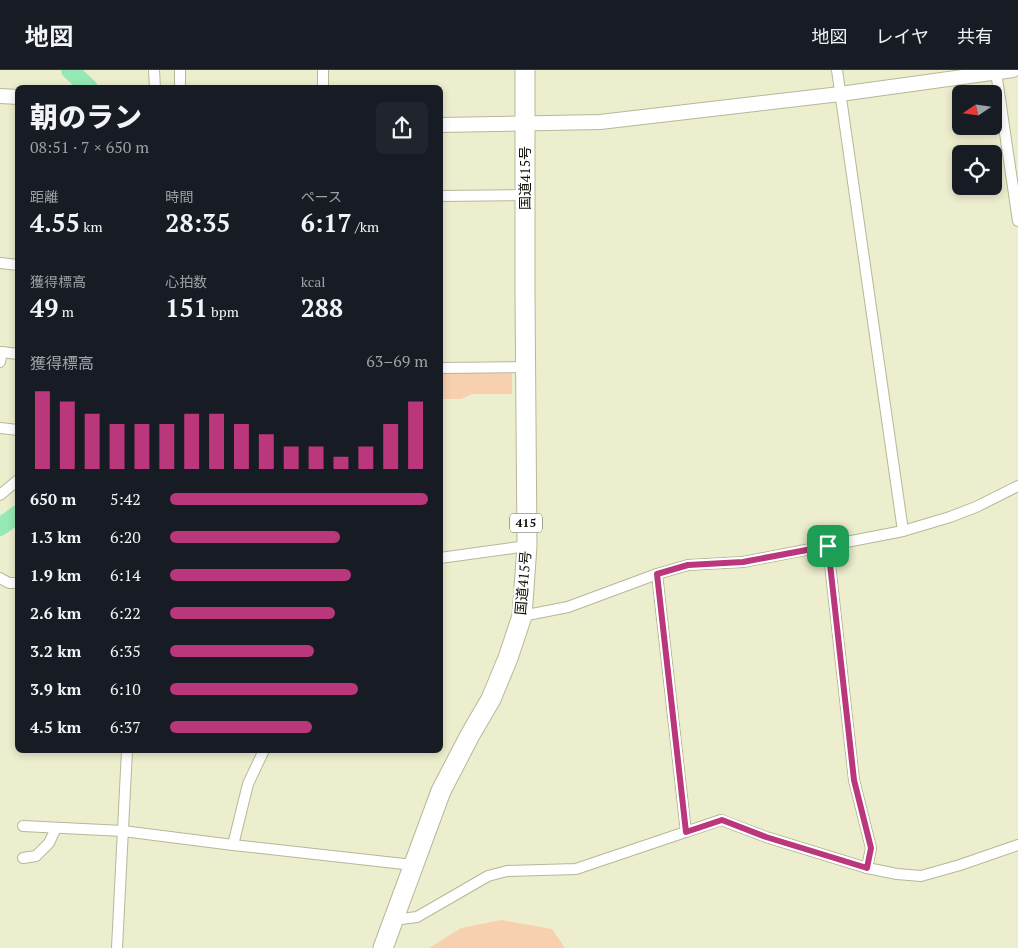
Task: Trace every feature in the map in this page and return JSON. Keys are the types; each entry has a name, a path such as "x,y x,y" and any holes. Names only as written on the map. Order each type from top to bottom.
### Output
{"highway":[{"name":"国道415号","path":"383,948 440,791 491,699 508,658 522,616 526,546 525,70"}],"street":[{"path":"154,70 155,85"},
{"path":"180,70 180,85"},
{"path":"323,70 323,85"},
{"path":"837,70 903,531"},
{"path":"443,125 600,122 840,94 1013,70"},
{"path":"996,72 1018,221"},
{"path":"0,96 15,99"},
{"path":"443,196 526,195"},
{"path":"0,263 15,265"},
{"path":"1,355 15,354"},
{"path":"443,368 526,367"},
{"path":"0,428 15,430"},
{"path":"0,495 15,482"},
{"path":"522,616 568,608 657,574 688,565 743,562 903,531 959,514 1018,486"},
{"path":"443,558 526,546"},
{"path":"828,546 854,780 871,848 867,868"},
{"path":"657,574 686,832"},
{"path":"0,578 9,583 15,583"},
{"path":"117,948 127,753"},
{"path":"233,845 248,784 263,753"},
{"path":"393,920 417,917 488,876 507,871 576,869 722,820 766,837 867,868 921,876 1018,845"},
{"path":"23,826 124,831 413,865"},
{"path":"23,858 36,856 49,843 56,828"}],"shaded area":[{"path":"512,369 512,394 472,394 461,399 443,399 443,370"},
{"path":"501,920 552,929 565,948 429,948 461,928"}],"waterway":[{"path":"70,70 86,85"},
{"path":"0,527 15,516"}],"route":[{"path":"828,546 854,780 871,848 867,868 766,837 722,820 686,832 657,574 688,565 743,562 828,546"}]}
